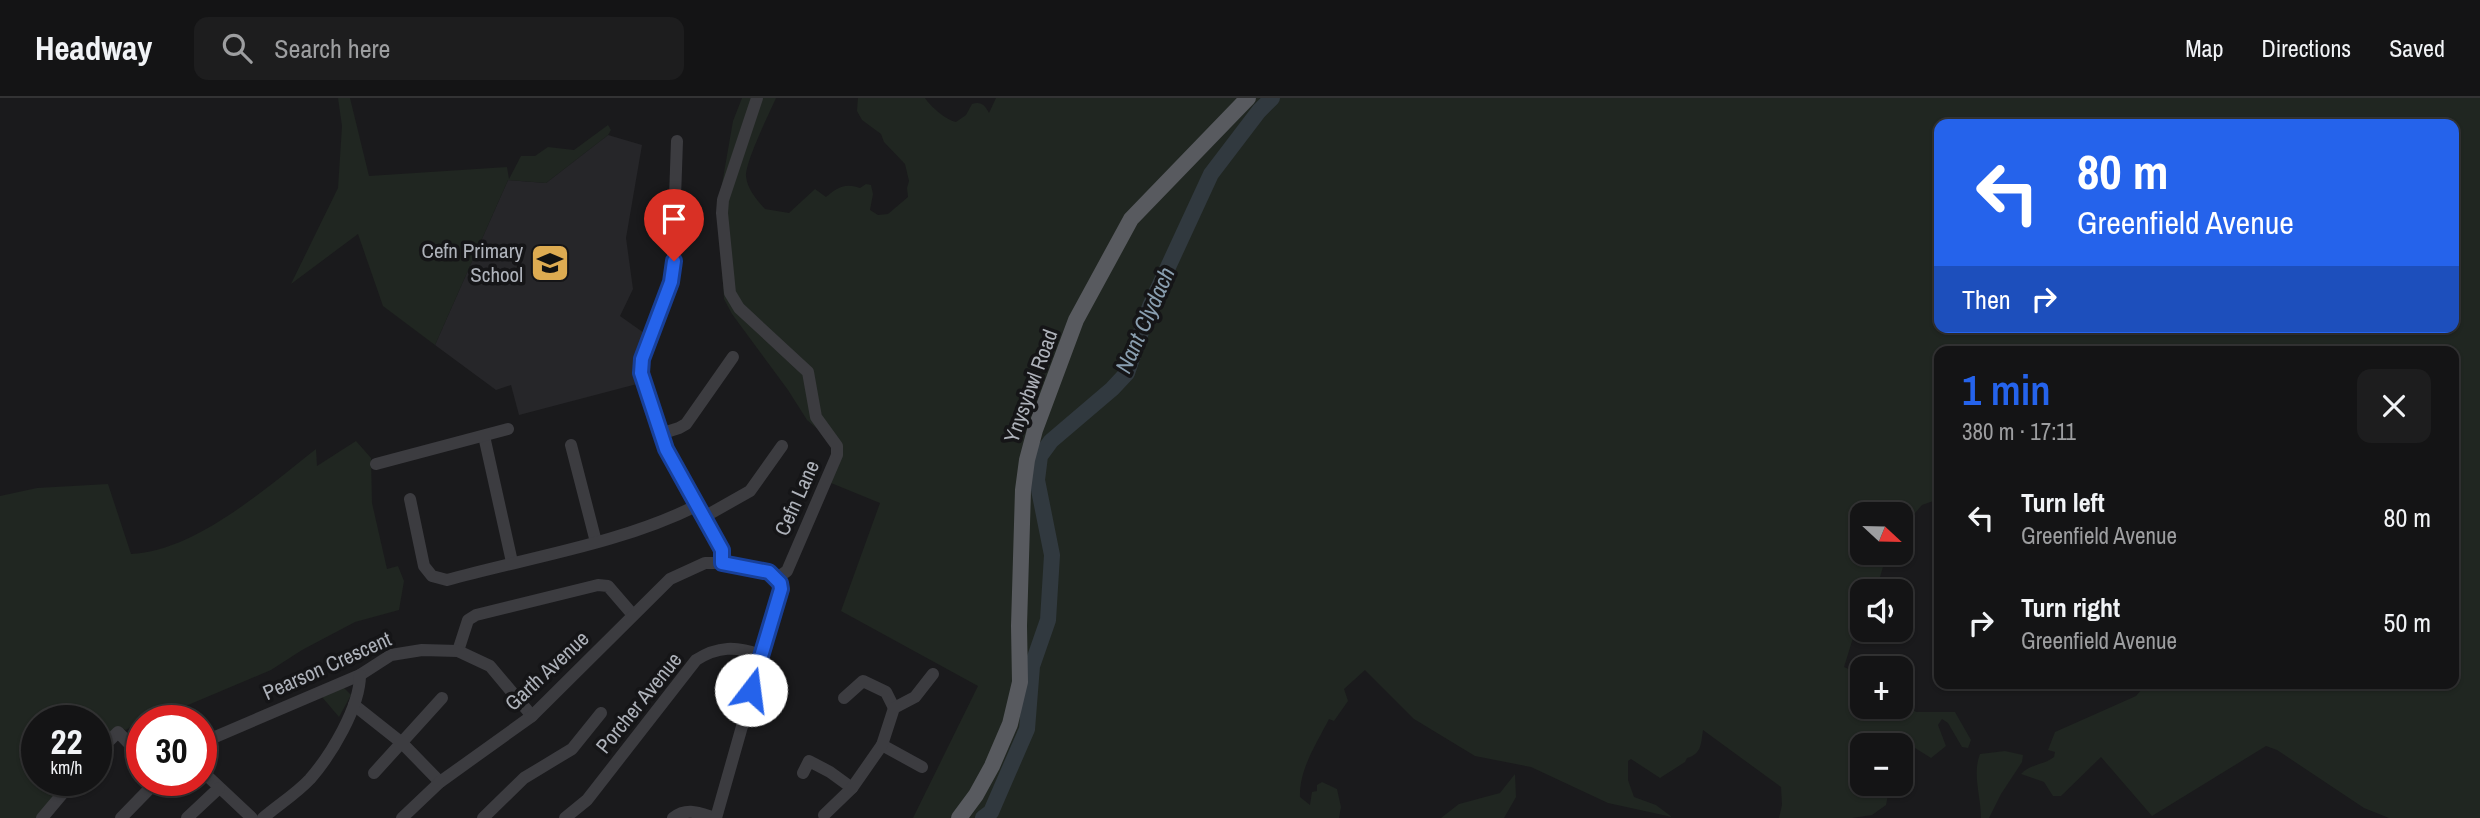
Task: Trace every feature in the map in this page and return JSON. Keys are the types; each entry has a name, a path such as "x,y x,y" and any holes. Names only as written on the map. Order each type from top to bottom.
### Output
{"main road":[{"name":"Ynysybwl Road","path":"959,818 981,785 1010,724 1020,682 1019,613 1023,490 1027,460 1035,430 1076,320 1131,219 1248,98"}],"street":[{"name":"Cefn Lane","path":"715,818 781,589 777,578 787,571 837,455 836,446 816,416 808,372 739,308 730,293 723,200 757,98"},
{"path":"677,141 671,282 640,366 672,464 722,550 722,563 769,572 777,578"},
{"path":"660,433 686,424 733,356"},
{"path":"376,464 508,429"},
{"path":"484,436 512,562"},
{"path":"571,444 596,542"},
{"path":"704,517 750,491 782,446"},
{"path":"410,499 424,566 432,576 447,580 596,542 670,519 696,506"},
{"name":"Garth Avenue","path":"402,818 440,782 532,716 670,579 705,563 722,563"},
{"path":"457,651 468,620 476,615 598,585 608,586 633,615"},
{"name":"Porcher Avenue","path":"565,818 587,800 696,660 709,652 724,648 747,650 761,655"},
{"name":"Pearson Crescent","path":"217,736 360,675 391,655 434,649 457,651 489,666 532,716"},
{"path":"824,817 852,788 882,745 894,708 915,697 933,674"},
{"path":"263,818 309,779 328,754 354,705 360,686 360,675"},
{"path":"844,698 863,681 886,692 894,708"},
{"path":"374,773 442,698"},
{"path":"354,705 402,743 440,782"},
{"path":"483,818 524,778 572,749 601,713"},
{"path":"112,738 118,732 126,740"},
{"path":"882,745 916,768"},
{"path":"803,773 809,761 831,772 852,788"},
{"path":"187,818 219,788 251,818"},
{"path":"42,818 61,796"},
{"path":"121,818 142,796"},
{"path":"673,818 683,811 715,818"}],"shaded area":[{"path":"338,98 350,98 369,176 507,167 509,179 521,156 535,156 548,147 574,150 608,125 611,130 546,183 508,180 435,345 383,306 358,234 291,284 338,188 342,126"},
{"path":"742,98 776,98 754,149 746,176 750,190 765,209 789,213 815,189 826,197 842,187 860,188 866,184 871,185 873,194 870,210 878,215 888,214 908,197 909,181 905,164 884,142 881,134 862,120 857,111 858,98 925,98 948,119 956,122 966,115 972,104 983,105 989,113 996,98 2480,98 2480,818 2389,818 2364,808 2277,750 2266,746 2152,816 2101,757 2061,796 2053,796 2044,782 2021,774 2054,757 2055,752 2048,750 2055,732 2136,696 2142,689 2459,689 2459,346 1934,346 1934,501 1922,505 1913,515 1913,502 1850,502 1850,565 1884,565 1879,579 1850,579 1852,642 1844,667 1850,670 1850,719 1913,719 1913,709 1916,712 1955,712 1971,740 1968,748 1962,747 1948,723 1942,719 1938,725 1946,746 1931,758 1913,747 1913,733 1850,733 1850,796 1888,796 1886,805 1872,815 1852,818 1779,818 1782,805 1781,787 1703,730 1696,754 1660,778 1631,759 1628,761 1628,780 1634,797 1656,805 1672,817 1608,803 1531,767 1475,756 1414,719 1365,670 1344,689 1348,701 1334,721 1329,719 1310,757 1300,787 1300,797 1310,805 1312,792 1317,791 1317,785 1322,782 1337,789 1341,807 1339,818 913,818 978,686 841,611 880,503 831,483 835,444 807,420 724,299 718,207 733,121"},
{"name":"Cefn Primary School","path":"608,135 642,145 626,238 633,289 620,316 644,333 635,357 637,384 519,415 511,385 496,390 435,345 508,180 546,183"},
{"path":"356,441 371,458 372,503 387,569 398,566 404,581 399,610 355,622 271,670 188,705 126,705 126,730 118,727 112,732 112,705 21,705 21,796 55,796 37,818 0,818 0,496 37,488 108,484 131,554 156,550 205,530 253,499 316,449 317,466"},
{"path":"343,687 351,695 339,717 322,697"},
{"path":"2005,751 2023,755 2022,762 1989,818 1981,818 1977,777 1980,754"},
{"path":"1515,774 1516,797 1504,818 1441,818 1459,804 1500,793"}],"waterway":[{"name":"Nant Clydach","path":"983,818 991,812 1027,729 1032,666 1048,620 1052,555 1037,480 1040,456 1051,441 1127,373 1150,306 1211,174 1272,98"}],"place":[{"name":"Cefn Primary School","path":"550,263"}],"route":[{"path":"674,261 671,282 642,359 641,373 672,464 722,550 722,563 769,572 780,583 781,589 751,690"}]}
